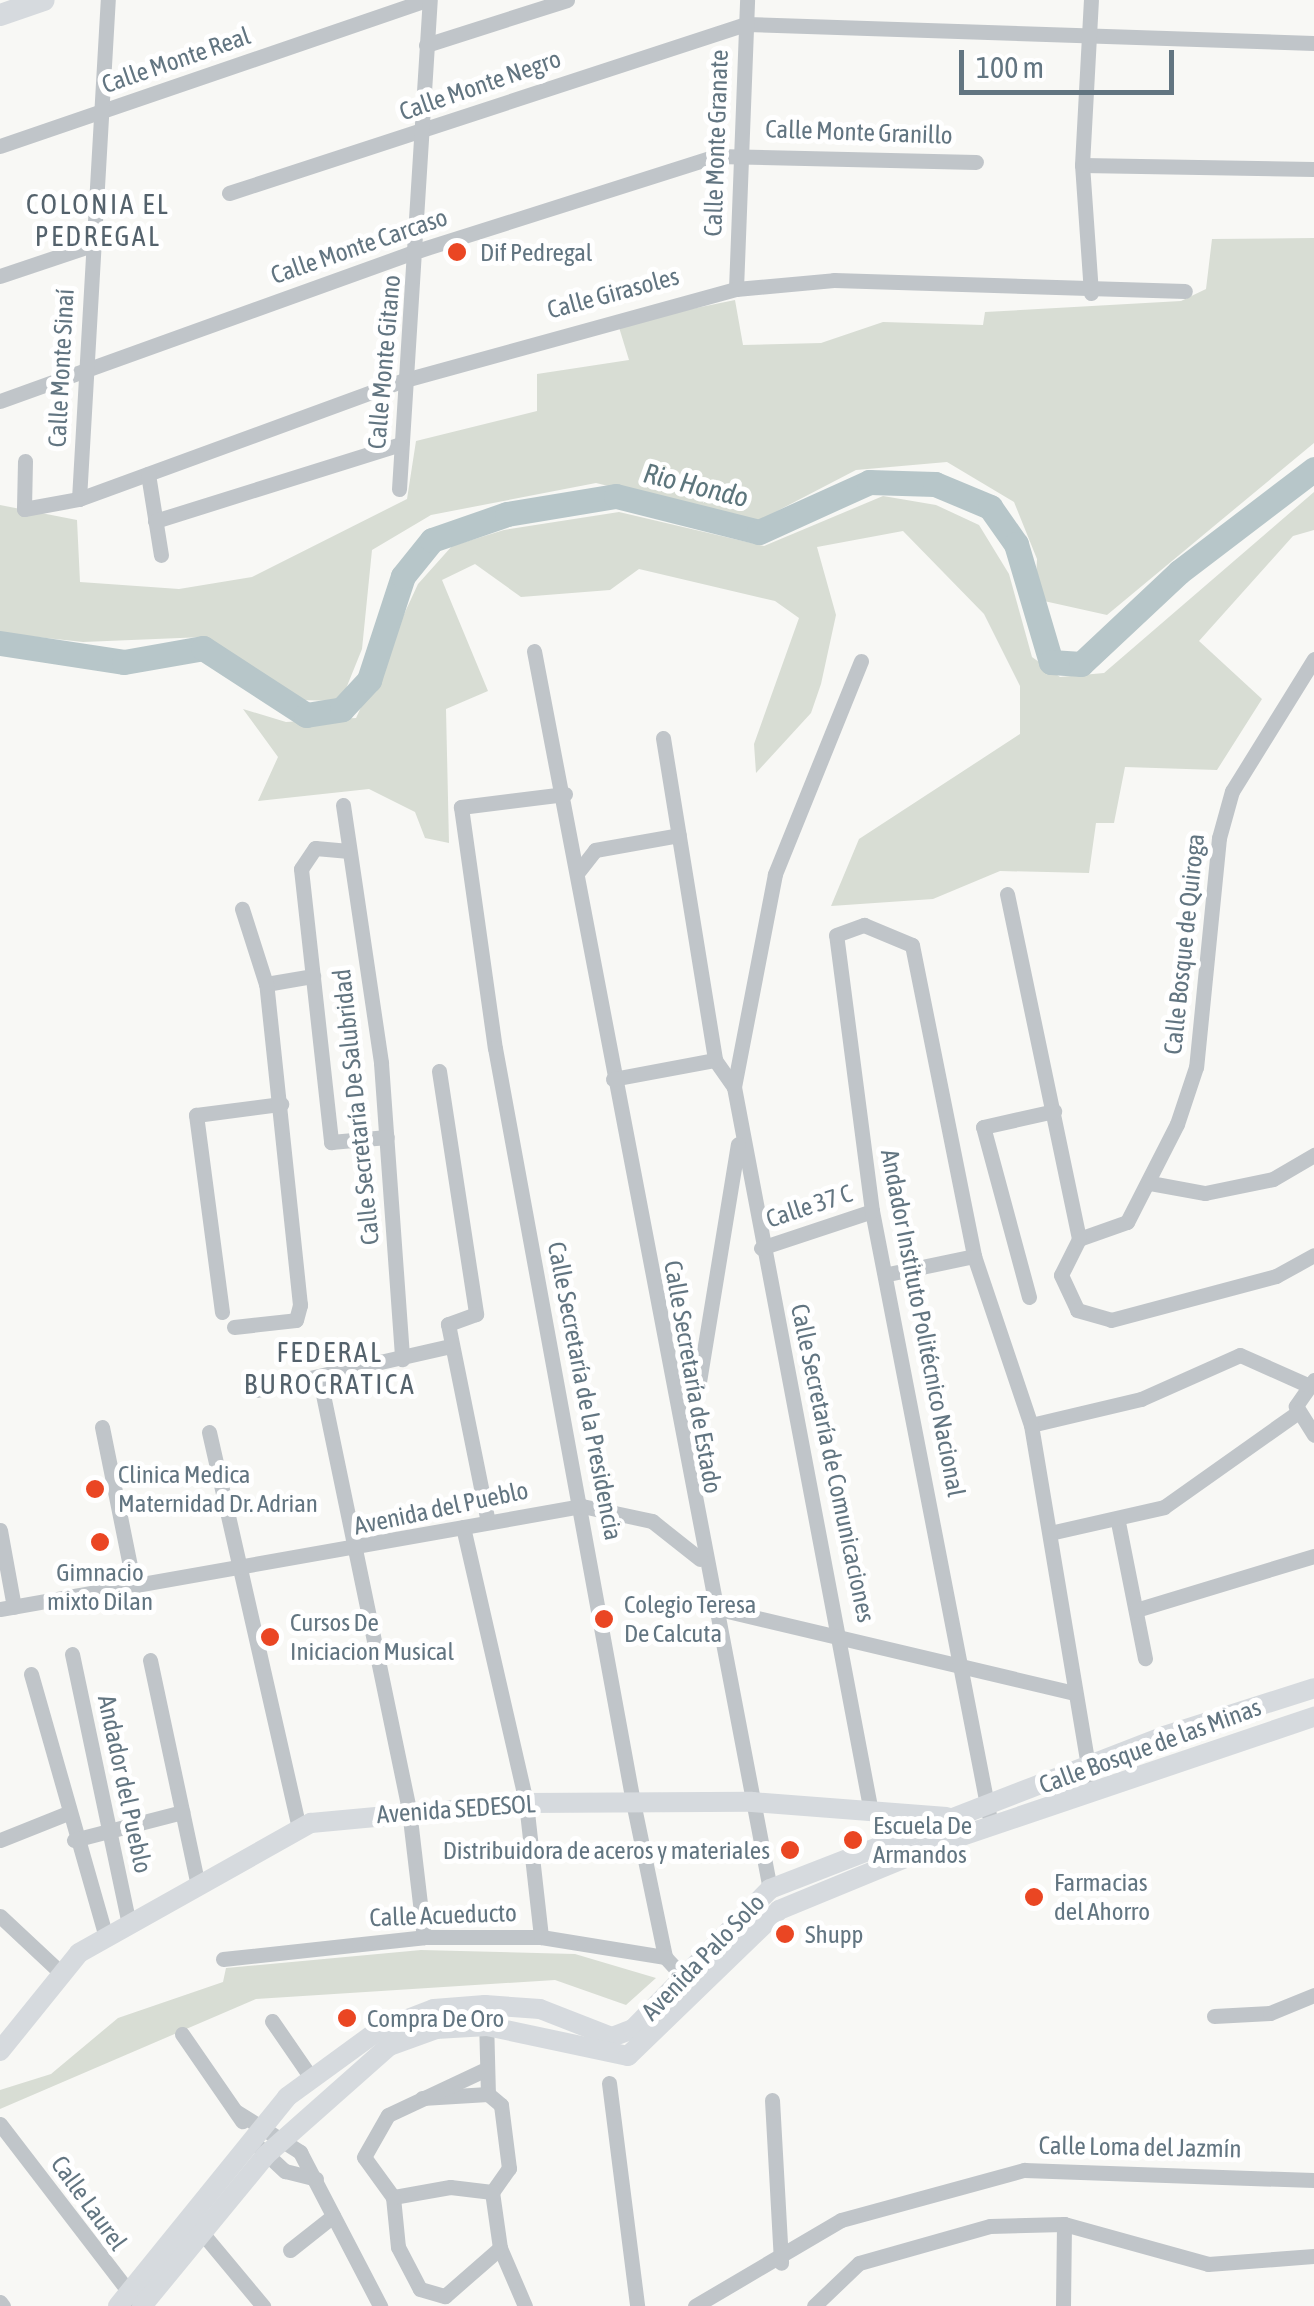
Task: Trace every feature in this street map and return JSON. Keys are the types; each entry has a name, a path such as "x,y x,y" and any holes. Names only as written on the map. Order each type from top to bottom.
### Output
{"main road":[{"path":"0,14 44,0"},
{"name":"Calle Bosque de las Minas","path":"990,1815 1087,1766 1314,1688"},
{"name":"Calle Bosque de las Minas","path":"990,1815 1092,1790 1314,1717"},
{"name":"Avenida SEDESOL","path":"0,2052 62,1974 106,1937 197,1881 299,1827 409,1810 526,1803 752,1802 870,1807 953,1818"},
{"name":"Avenida Palo Solo","path":"260,2140 283,2138 390,2046 436,2029 486,2015 540,2009 612,2037 633,2029 770,1889 953,1818 990,1815"},
{"name":"Avenida Palo Solo","path":"132,2303 191,2221 310,2076 380,2030 434,2009 486,2015 628,2056 779,1910 990,1815"}],"street":[{"name":"Calle Monte Sinaí","path":"80,499 108,0"},
{"name":"Calle Monte Real","path":"0,146 428,0"},
{"name":"Calle Monte Gitano","path":"399,489 405,380 420,250 427,131 428,0"},
{"path":"426,45 567,0"},
{"name":"Calle Monte Granate","path":"736,289 747,0"},
{"path":"1091,0 1082,165 1091,292"},
{"name":"Calle Monte Negro","path":"230,193 746,24 1089,31 1314,43"},
{"name":"Calle Monte Granillo","path":"740,152 976,162"},
{"name":"Calle Monte Carcaso","path":"0,401 420,250 740,152"},
{"path":"1082,165 1314,169"},
{"path":"0,276 92,245"},
{"name":"Calle Girasoles","path":"25,461 24,509 80,499 405,380 736,289 834,280 1091,292 1186,292"},
{"path":"155,522 402,444"},
{"path":"148,474 160,555"},
{"name":"Calle Secretaría de Estado","path":"534,651 565,794 612,1079 701,1560 718,1610 770,1889"},
{"name":"Calle Bosque de Quiroga","path":"1079,1239 1126,1222 1150,1183 1196,1067 1219,838 1232,791 1314,659"},
{"path":"734,1087 775,874 861,661"},
{"path":"663,738 714,1060 734,1087"},
{"name":"Calle Secretaría de la Presidencia","path":"565,794 461,808 495,1048 665,1956"},
{"name":"Calle Secretaría De Salubridad","path":"343,805 388,1138 402,1359"},
{"path":"578,872 595,850 679,835"},
{"path":"349,851 304,855 331,1142 388,1138"},
{"path":"1008,894 1079,1239 1063,1291 1092,1318 1276,1276 1314,1255"},
{"path":"234,1327 296,1320 300,1305 266,984 242,909"},
{"name":"Andador Instituto Politécnico Nacional","path":"990,1815 888,1274 872,1211 836,936 864,926 912,945 974,1256 1031,1425 1092,1790"},
{"path":"266,984 313,976"},
{"path":"612,1079 714,1060"},
{"path":"438,1071 476,1314 448,1324 488,1522"},
{"name":"Calle Secretaría de Comunicaciones","path":"734,1087 761,1248 846,1646 870,1807"},
{"path":"222,1312 196,1115 281,1104"},
{"path":"1029,1297 983,1127 1054,1111"},
{"name":"Calle Secretaría de Comunicaciones","path":"697,1394 740,1130"},
{"path":"1150,1183 1206,1192 1273,1180 1314,1155"},
{"name":"Calle 37 C","path":"761,1248 872,1211"},
{"path":"888,1274 974,1256"},
{"path":"257,1390 320,1380 451,1346"},
{"path":"1031,1425 1141,1399 1240,1354 1310,1382 1296,1414 1164,1507 1118,1522 1050,1533"},
{"path":"320,1380 409,1810 424,1937"},
{"path":"1296,1414 1314,1436"},
{"path":"102,1427 134,1585"},
{"path":"209,1432 299,1827"},
{"name":"Avenida del Pueblo","path":"7,1608 239,1566 355,1552 463,1527 582,1506 652,1521 701,1560"},
{"path":"1118,1522 1145,1658"},
{"path":"463,1527 526,1803 541,1938"},
{"path":"0,1530 7,1608"},
{"path":"1136,1610 1314,1556"},
{"path":"718,1610 846,1646 1073,1692"},
{"name":"Andador del Pueblo","path":"72,1654 129,1924"},
{"path":"150,1660 197,1881"},
{"path":"32,1674 74,1840 106,1937"},
{"path":"74,1840 182,1812"},
{"path":"0,1840 68,1813"},
{"path":"0,1916 62,1974"},
{"name":"Calle Acueducto","path":"223,1959 424,1937 541,1938 665,1956"},
{"path":"665,1956 684,1976"},
{"path":"1214,2016 1270,2013 1314,1996"},
{"path":"486,2015 482,2071 488,2094 500,2105 509,2168 492,2192 500,2248 525,2306"},
{"path":"272,2021 310,2076"},
{"path":"182,2034 260,2140 316,2179"},
{"path":"482,2071 388,2115 364,2157 393,2198 398,2247 420,2289 447,2301 500,2248"},
{"path":"609,2083 637,2306"},
{"path":"418,2098 488,2094"},
{"path":"772,2100 781,2262"},
{"name":"Calle Laurel","path":"0,2124 132,2303"},
{"path":"283,2138 316,2179 380,2306"},
{"name":"Calle Loma del Jazmín","path":"695,2306 781,2262 840,2220 1024,2170 1314,2180"},
{"path":"393,2198 450,2186 492,2192"},
{"path":"290,2250 333,2216"},
{"path":"191,2221 263,2306"},
{"path":"814,2306 840,2273 890,2251 990,2226 1064,2224 1208,2264 1314,2256"},
{"path":"1063,2306 1064,2224"}],"shaded area":[{"path":"1314,238 1314,443 1107,615 1035,599 1037,559 1014,502 947,462 856,470 756,522 596,483 431,515 372,550 362,649 341,701 298,700 204,637 83,642 0,633 0,505 77,520 80,582 179,589 252,577 407,499 416,441 537,411 537,374 629,360 618,324 735,300 743,345 821,343 883,322 983,325 985,312 1181,301 1206,289 1212,239"},
{"path":"1314,492 1314,530 1293,536 1199,641 1262,699 1217,770 1125,767 1114,823 1096,823 1089,873 1000,871 933,899 831,906 859,839 1020,734 1020,686 984,614 903,531 817,547 836,615 821,684 811,713 756,773 754,744 799,618 775,601 639,569 610,590 521,597 475,564 442,580 488,691 446,709 449,843 425,838 415,812 369,789 258,801 278,757 243,709 286,722 356,718 418,584 452,546 504,530 619,512 764,546 883,496 936,505 979,525 1009,574 1032,657 1060,677 1104,673"},
{"path":"421,1950 575,1954 656,1978 626,2005 555,1980 256,1999 0,2109 0,2090 51,2074 118,2018 223,1982 226,1968"}],"waterway":[{"name":"Rio Hondo","path":"0,643 124,662 203,648 306,715 342,709 369,680 403,576 432,540 507,514 616,496 759,532 869,482 935,484 990,507 1016,544 1051,662 1081,664 1179,572 1314,469"}],"place":[{"name":"Dif Pedregal","path":"457,252"},
{"name":"Clinica Medica Maternidad Dr. Adrian","path":"95,1489"},
{"name":"Gimnacio mixto Dilan","path":"100,1542"},
{"name":"Colegio Teresa De Calcuta","path":"604,1619"},
{"name":"Cursos De Iniciacion Musical","path":"270,1637"},
{"name":"Escuela De Armandos","path":"853,1840"},
{"name":"Distribuidora de aceros y materiales","path":"790,1850"},
{"name":"Farmacias del Ahorro","path":"1034,1897"},
{"name":"Shupp","path":"785,1934"},
{"name":"Compra De Oro","path":"347,2018"}],"district":[{"name":"COLONIA EL PEDREGAL","path":"98,220"},
{"name":"FEDERAL BUROCRATICA","path":"330,1368"}]}
